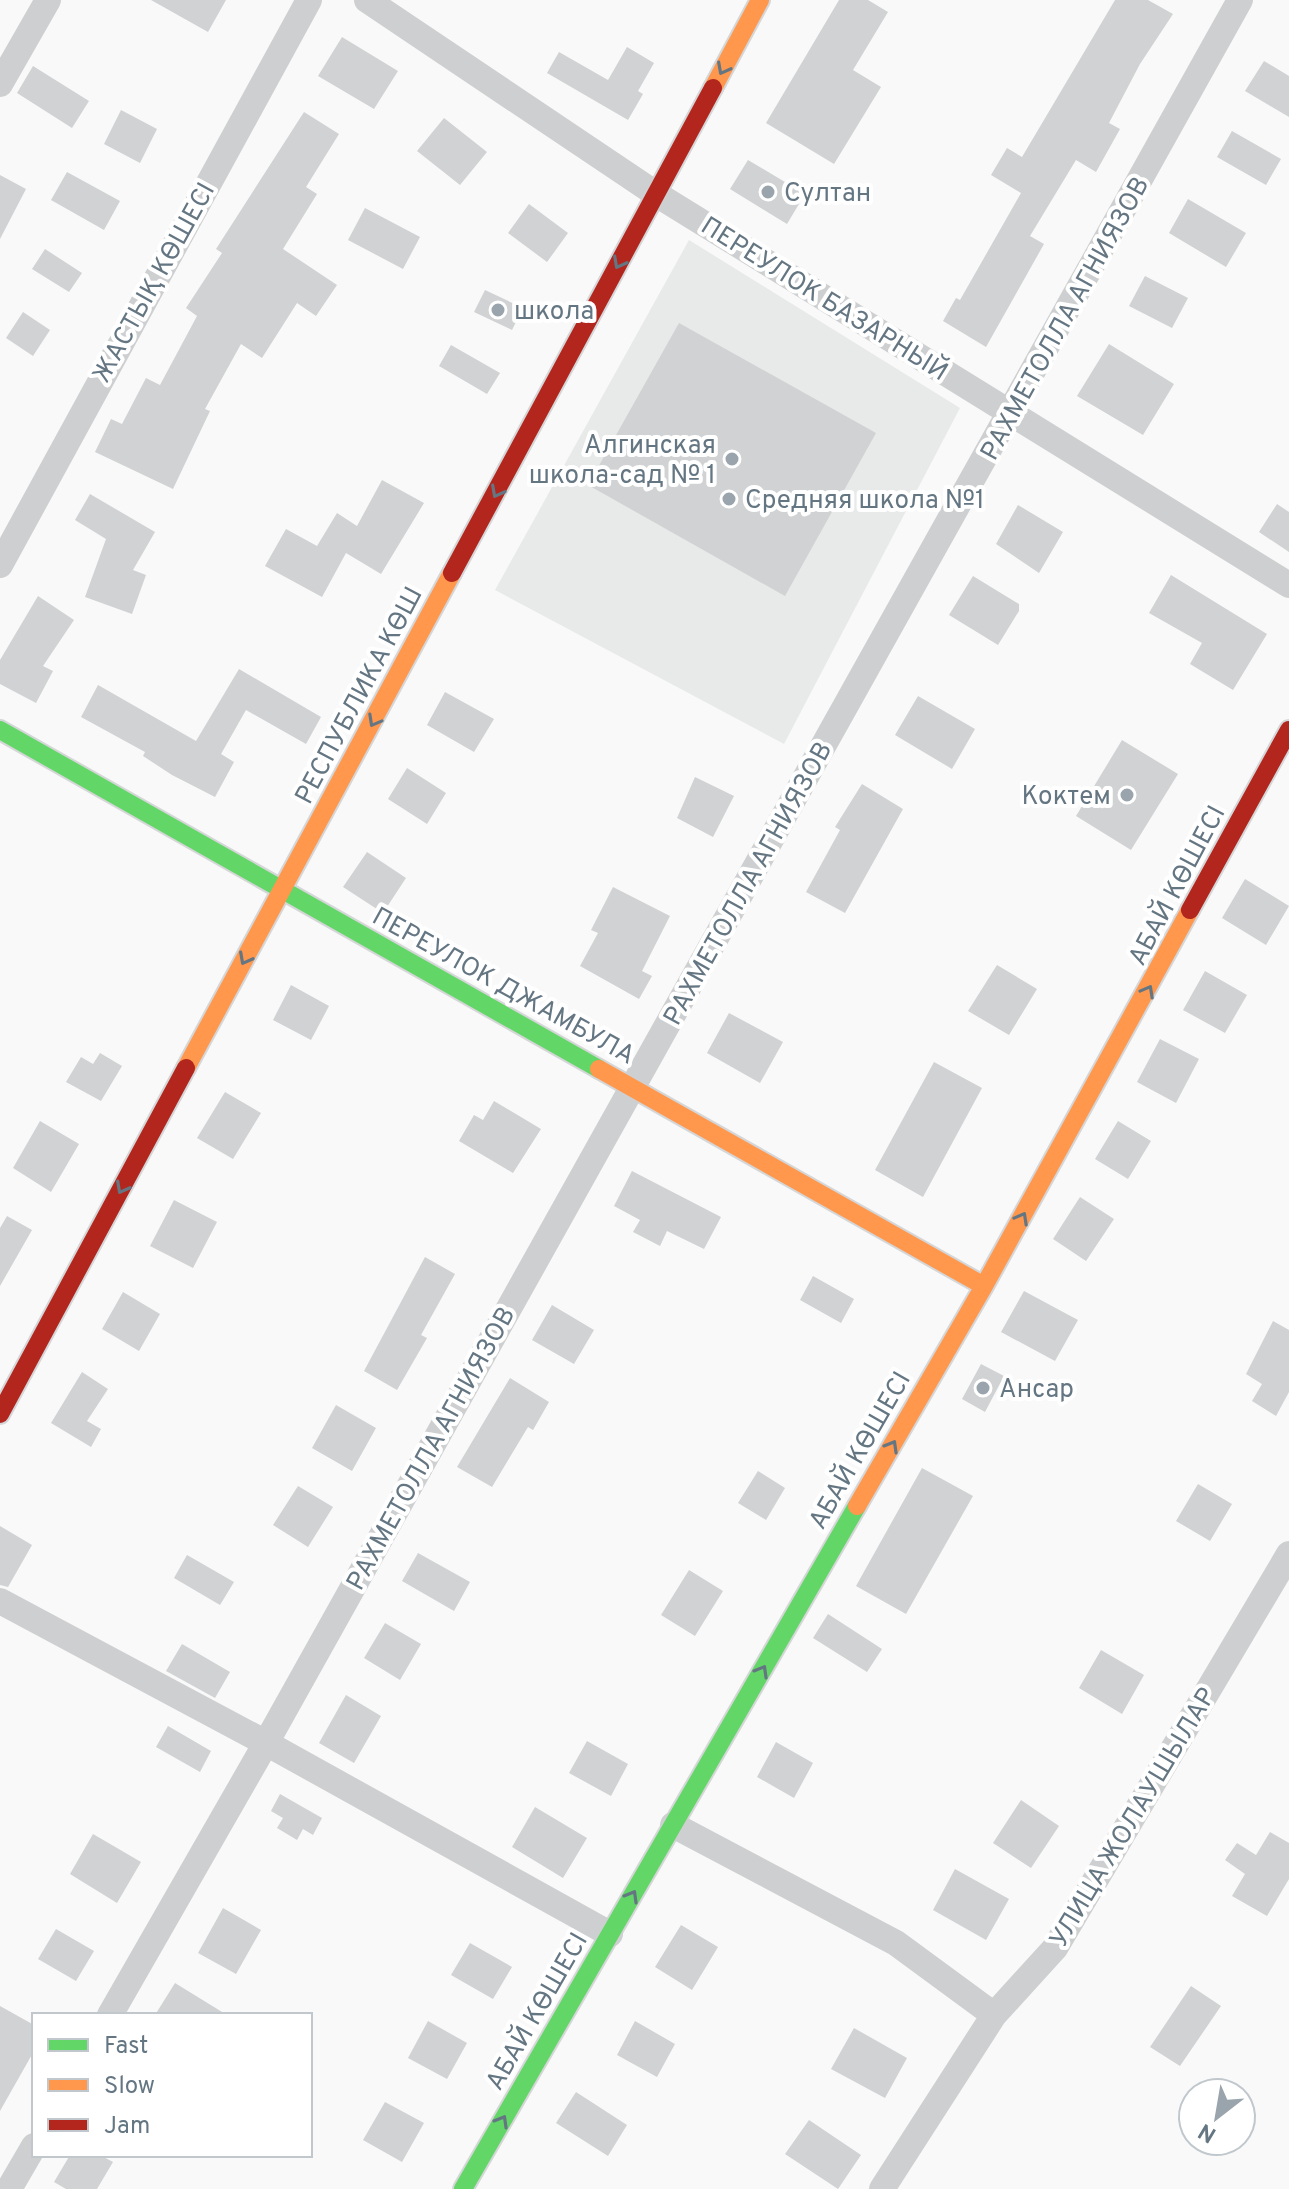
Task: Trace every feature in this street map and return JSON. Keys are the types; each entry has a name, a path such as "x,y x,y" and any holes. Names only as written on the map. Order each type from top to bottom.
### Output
{"main road":[{"name":"РЕСПУБЛИКА КӨШ","path":"0,1414 760,0"},
{"name":"ПЕРЕУЛОК ДЖАМБУЛА","path":"0,730 984,1286"},
{"name":"АБАЙ КӨШЕСІ","path":"463,2189 984,1286 1289,730"}],"street":[{"path":"0,84 48,0"},
{"name":"ЖАСТЫҚ КӨШЕСІ","path":"0,565 309,0"},
{"name":"ПЕРЕУЛОК БАЗАРНЫЙ","path":"367,0 656,194 1289,585"},
{"name":"РАХМЕТОЛЛА АГНИЯЗОВ","path":"111,2013 266,1743 1240,0"},
{"name":"УЛИЦА ЖОЛАУШЫЛАР","path":"882,2189 994,2015 1055,1948 1289,1554"},
{"path":"0,1601 266,1743 610,1934"},
{"path":"673,1825 896,1943 994,2015"},
{"path":"9,2189 32,2149"}],"shaded area":[{"name":"Средняя школа №1","path":"689,240 960,408 784,744 495,590"}],"building":[{"path":"151,0 226,0 208,32"},
{"path":"839,0 868,0 888,12 853,70 881,87 834,164 766,123"},
{"path":"1115,0 1148,0 1173,14 1140,64 1109,123 1120,129 1096,172 1076,160 1030,236 1044,244 986,347 943,321 956,298 960,300 1021,193 991,175 1007,148 1022,157"},
{"path":"342,37 398,71 374,109 318,76"},
{"path":"627,47 654,63 638,91 643,94 628,120 547,73 559,52 608,80"},
{"path":"1264,61 1289,76 1289,117 1245,91"},
{"path":"33,66 89,101 72,128 17,93"},
{"path":"121,110 157,129 140,163 104,144"},
{"path":"304,112 339,134 306,187 317,194 283,249 337,285 316,316 297,303 262,358 241,344 205,409 210,411 173,489 95,452 111,419 122,424 146,378 160,385 197,316 186,308 222,253 216,249"},
{"path":"444,118 487,152 460,185 417,151"},
{"path":"1232,131 1281,159 1266,185 1217,157"},
{"name":"Султан","path":"748,160 805,194 787,224 730,189"},
{"path":"67,172 120,201 104,230 51,200"},
{"path":"0,175 26,189 0,239"},
{"path":"1188,199 1246,233 1226,267 1169,233"},
{"path":"529,204 568,233 547,262 508,233"},
{"path":"365,208 420,237 403,269 348,240"},
{"path":"45,249 82,273 69,292 32,269"},
{"path":"1145,276 1188,298 1172,328 1129,306"},
{"name":"школа","path":"485,290 523,308 512,330 474,312"},
{"path":"23,312 50,330 33,356 6,338"},
{"name":"Алгинская школа-сад № 1","path":"679,323 876,433 785,596 588,485"},
{"path":"1109,344 1174,384 1143,435 1077,396"},
{"path":"451,345 500,373 487,394 439,366"},
{"path":"382,480 424,503 381,574 346,553 322,597 265,566 286,529 317,546 337,513 357,526"},
{"path":"90,494 155,532 133,570 146,575 132,614 85,597 106,539 75,520"},
{"path":"1277,504 1289,512 1289,552 1259,532"},
{"path":"1018,505 1063,532 1039,573 996,544"},
{"path":"1171,575 1267,634 1233,690 1190,664 1202,643 1149,613"},
{"path":"973,576 1019,604 1019,611 998,645 949,615"},
{"path":"38,596 74,620 43,666 53,671 36,703 0,684 0,660"},
{"path":"239,669 321,717 306,744 246,710 221,754 234,762 215,797 172,775 143,756 145,752 81,717 98,685 196,741"},
{"path":"445,692 494,719 474,752 427,725"},
{"path":"918,696 975,729 952,769 895,735"},
{"name":"Коктем","path":"1122,740 1178,774 1131,850 1076,816"},
{"path":"407,768 446,793 427,824 388,799"},
{"path":"695,777 734,796 713,837 677,818"},
{"path":"862,784 903,809 845,913 806,892 840,830 835,827"},
{"path":"367,852 406,878 383,913 343,887"},
{"path":"1245,879 1289,906 1266,945 1222,918"},
{"path":"613,887 670,916 642,971 652,976 639,999 580,966 598,933 591,930"},
{"path":"997,965 1037,989 1009,1035 968,1011"},
{"path":"1205,971 1247,995 1225,1033 1183,1010"},
{"path":"291,985 329,1006 311,1040 273,1020"},
{"path":"729,1013 783,1042 760,1083 707,1053"},
{"path":"1160,1039 1199,1059 1176,1103 1137,1082"},
{"path":"100,1053 122,1066 101,1101 66,1082 81,1057 93,1064"},
{"path":"934,1062 982,1088 923,1197 875,1170"},
{"path":"225,1092 261,1113 233,1159 197,1138"},
{"path":"494,1101 541,1129 513,1173 459,1141 474,1115 483,1120"},
{"path":"40,1121 79,1144 51,1192 13,1168"},
{"path":"1118,1121 1151,1141 1128,1179 1095,1159"},
{"path":"632,1171 721,1217 704,1249 667,1231 660,1246 633,1232 640,1220 614,1206"},
{"path":"1080,1197 1114,1219 1086,1261 1053,1239"},
{"path":"174,1200 217,1222 193,1268 150,1246"},
{"path":"7,1216 32,1230 0,1286 0,1228"},
{"path":"425,1257 455,1274 421,1335 427,1338 397,1390 364,1371"},
{"path":"813,1276 854,1299 841,1323 800,1300"},
{"path":"1024,1291 1078,1320 1055,1361 1001,1332"},
{"path":"123,1292 160,1314 139,1351 102,1329"},
{"path":"552,1305 594,1330 574,1364 532,1340"},
{"path":"1273,1321 1289,1330 1289,1392 1276,1416 1252,1401 1262,1384 1246,1374"},
{"name":"Ансар","path":"981,1364 1004,1376 985,1412 962,1399"},
{"path":"82,1372 108,1389 87,1421 101,1429 91,1447 51,1423"},
{"path":"510,1378 549,1402 533,1430 528,1427 492,1487 457,1467"},
{"path":"336,1405 376,1428 352,1471 312,1448"},
{"path":"922,1468 973,1496 906,1614 856,1586"},
{"path":"758,1471 785,1488 766,1520 738,1503"},
{"path":"1198,1484 1232,1504 1210,1541 1176,1521"},
{"path":"298,1486 333,1507 308,1547 273,1525"},
{"path":"0,1526 32,1545 8,1587 0,1585"},
{"path":"418,1553 470,1582 454,1611 402,1581"},
{"path":"187,1555 234,1582 220,1605 174,1578"},
{"path":"689,1570 723,1591 695,1636 661,1615"},
{"path":"828,1614 882,1649 867,1672 813,1638"},
{"path":"385,1623 421,1644 400,1680 364,1658"},
{"path":"182,1644 230,1672 215,1698 166,1671"},
{"path":"1101,1650 1144,1675 1122,1714 1079,1688"},
{"path":"346,1695 381,1716 354,1763 319,1743"},
{"path":"168,1726 211,1751 200,1772 156,1747"},
{"path":"587,1741 628,1764 611,1796 569,1773"},
{"path":"776,1742 813,1763 794,1798 757,1777"},
{"path":"280,1794 322,1818 313,1835 303,1829 297,1840 277,1828 283,1818 271,1811"},
{"path":"1021,1800 1059,1826 1031,1868 993,1843"},
{"path":"535,1807 587,1838 563,1878 512,1847"},
{"path":"1270,1832 1289,1843 1289,1879 1267,1916 1232,1896 1245,1874 1225,1860 1237,1843 1256,1855"},
{"path":"93,1834 141,1862 117,1903 70,1874"},
{"path":"955,1869 1009,1899 986,1940 933,1910"},
{"path":"223,1908 261,1930 236,1974 198,1953"},
{"path":"681,1925 718,1947 692,1990 655,1967"},
{"path":"56,1929 94,1951 76,1981 38,1959"},
{"path":"470,1943 512,1967 493,1999 451,1975"},
{"path":"175,1983 224,2013 156,2013"},
{"path":"1191,1986 1221,2006 1180,2066 1150,2047"},
{"path":"0,2006 32,2024 32,2055 0,2111"},
{"path":"428,2021 467,2043 447,2079 408,2058"},
{"path":"635,2021 675,2044 657,2077 617,2055"},
{"path":"854,2028 907,2058 885,2098 831,2069"},
{"path":"576,2092 627,2125 608,2156 556,2123"},
{"path":"385,2102 424,2123 402,2162 363,2140"},
{"path":"809,2120 861,2155 838,2189 785,2154"},
{"path":"69,2157 104,2157 113,2162 97,2189 66,2189 54,2182"}],"traffic: fast":[{"path":"0,730 599,1069"},
{"path":"463,2189 857,1506"}],"traffic: slow":[{"path":"713,88 760,0"},
{"path":"186,1068 452,573"},
{"path":"857,1506 984,1286 1190,910"},
{"path":"599,1069 984,1286"}],"traffic: jam":[{"path":"452,573 713,88"},
{"path":"1190,910 1289,730"},
{"path":"0,1414 186,1068"}],"place":[{"name":"Султан","path":"768,192"},
{"name":"школа","path":"498,310"},
{"name":"Алгинская школа-сад № 1","path":"732,459"},
{"name":"Средняя школа №1","path":"729,499"},
{"name":"Коктем","path":"1127,795"},
{"name":"Ансар","path":"983,1388"}]}
